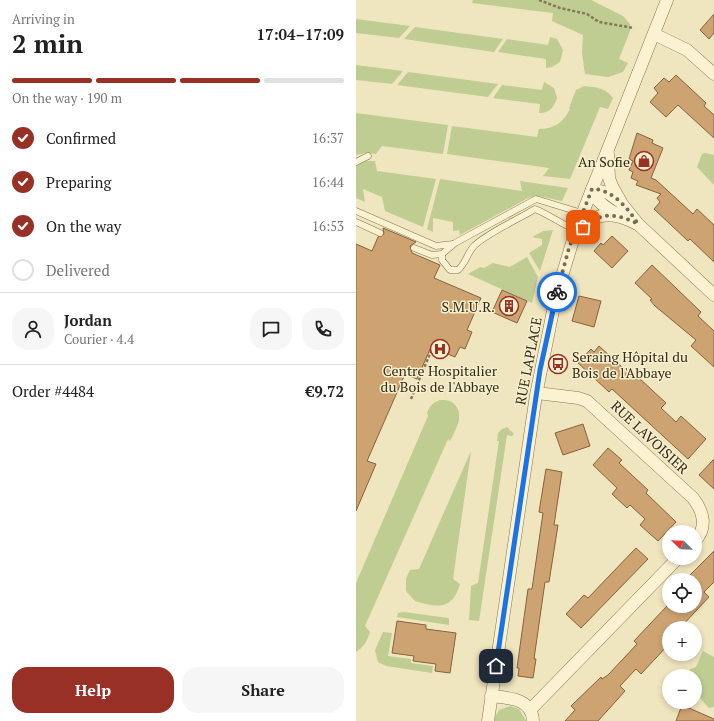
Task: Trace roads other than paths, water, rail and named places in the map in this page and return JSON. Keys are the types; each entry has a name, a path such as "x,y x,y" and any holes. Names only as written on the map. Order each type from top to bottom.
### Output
{"street":[{"name":"RUE LAPLACE","path":"488,721 536,393 556,296 582,213 657,29 667,0"},
{"path":"657,29 687,50 714,74"},
{"path":"609,145 609,178 614,191 622,204 638,224 714,295"},
{"path":"622,204 608,193 592,189 592,193 602,205 619,216 638,224"},
{"path":"574,235 596,217 604,215 619,216"},
{"name":"RUE LAVOISIER","path":"536,393 578,398 588,401 693,498 700,506 703,516 702,528"},
{"path":"491,696 520,701 531,716 671,565"}],"lane":[{"path":"356,162 368,156"},
{"path":"414,248 432,255 442,254 454,243 536,199 582,213"},
{"path":"442,254 442,260 450,270 458,270 464,265 473,247 482,240 535,210 548,214 574,235"},
{"path":"356,211 436,246 454,243"},
{"path":"356,222 380,233"}],"place":[{"name":"An Sofie","path":"644,161"},
{"name":"S.M.U.R.","path":"509,306"},
{"name":"Centre Hospitalier du Bois de l'Abbaye","path":"440,349"},
{"name":"Seraing Hôpital du Bois de l'Abbaye","path":"558,364"}]}
